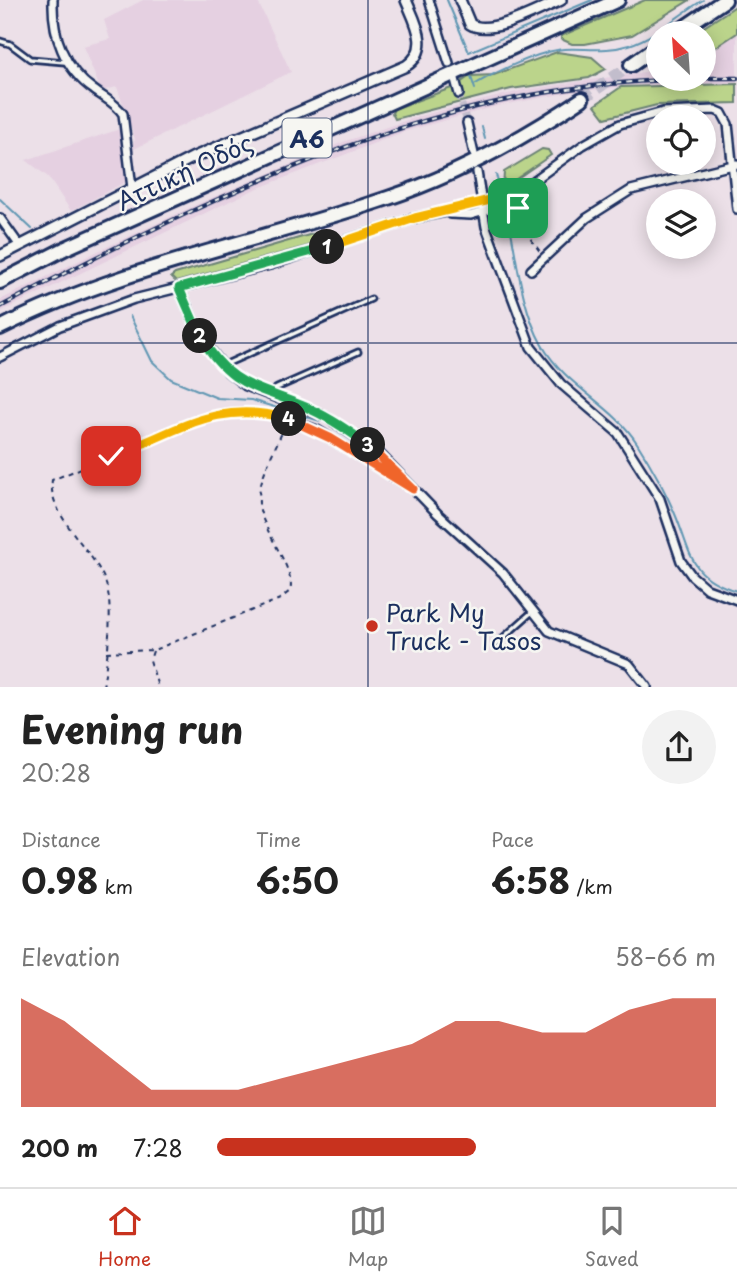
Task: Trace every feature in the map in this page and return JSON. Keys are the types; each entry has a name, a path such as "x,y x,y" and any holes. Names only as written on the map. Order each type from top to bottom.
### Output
{"highway":[{"name":"Αττική Οδός","path":"0,282 116,226 618,0"},
{"path":"694,21 725,0"},
{"path":"631,65 646,54"},
{"path":"0,328 64,298 142,271 338,214 420,186 501,148 582,99"}],"street":[{"path":"53,0 54,27 66,62 91,88 123,114 132,188"},
{"path":"0,256 192,158 412,62 419,54 421,40 406,0"},
{"path":"429,0 449,63"},
{"path":"460,0 470,24 482,29 501,25 561,0"},
{"path":"455,79 459,94"},
{"path":"446,213 483,213 496,208 511,195 611,128 663,112 715,110 722,113 728,124 737,209"},
{"path":"467,123 474,154"},
{"path":"531,270 587,218 631,190 734,164"},
{"path":"477,172 483,213 531,347 561,383 618,433 660,499 681,561 692,576 707,589 737,600"},
{"path":"0,357 96,312 270,265 415,218 446,213 511,195"},
{"path":"0,218 20,246"},
{"path":"179,288 201,338 222,366 246,386 305,407 353,434 378,452 413,489 503,573 549,631 629,664 647,687"},
{"path":"278,416 324,434 413,489"}],"lane":[{"path":"0,41 10,44 30,59 66,62"},
{"path":"222,366 371,299"},
{"path":"270,395 278,388 358,352"},
{"path":"496,644 532,612"}],"path":[{"path":"511,195 530,238 544,258"},
{"path":"103,687 110,606 106,584 63,517 52,490 52,480 206,417 226,412 278,416"},
{"path":"106,652 154,650 280,599 290,591 291,578 276,550 259,504 261,484 290,419"},
{"path":"154,650 150,660 159,687"}],"shaded area":[{"path":"143,0 257,0 291,72 130,151 135,139 117,87 101,91 83,46 110,39 104,20"},
{"path":"737,33 737,84 716,85 716,47"},
{"path":"646,72 646,86 572,92 497,106 406,131 253,190 0,312 0,300 96,252 202,202 343,142 419,116 524,90"},
{"path":"123,128 127,181 71,211 48,177 26,160"}],"green space":[{"path":"645,0 690,0 655,21 646,21 646,27 632,35 585,44 572,44 561,39 561,36"},
{"path":"737,5 737,33 716,47 716,21 713,21"},
{"path":"557,52 592,57 606,69 589,78 511,89 395,119 392,113 394,109 454,87 470,76 494,75"},
{"path":"737,84 737,103 646,105 646,108 605,118 595,105 621,87 646,86 646,91 716,91 716,85"},
{"path":"542,149 548,150 551,155 503,188 504,172"},
{"path":"323,231 326,234 322,242 176,282 171,277 175,274"}],"waterway":[{"path":"447,0 468,50"},
{"path":"469,52 592,0"},
{"path":"474,85 518,63 554,51 629,45 658,31 703,0"},
{"path":"471,77 475,89"},
{"path":"482,127 485,139"},
{"path":"496,175 502,194"},
{"path":"0,199 32,229"},
{"path":"506,207 523,295 542,345 563,373 615,417 637,443 667,496 689,552 700,571 721,585 737,591"},
{"path":"130,316 152,361 171,379 217,398 251,400 320,421"}],"tunnel":[{"path":"582,99 631,65"},
{"path":"459,94 467,123"}],"railway":[{"path":"716,78 737,78"},
{"path":"0,307 115,248 236,191 361,142 423,121 535,94 646,81"}],"place":[{"name":"Park My Truck - Tasos","path":"372,626"}],"route":[{"path":"111,456 206,417 226,412 256,413 278,416 306,425 413,489 378,452 353,434 305,407 246,386 228,372 201,338 179,288 270,265 415,218 446,213 511,195 518,208"}]}
